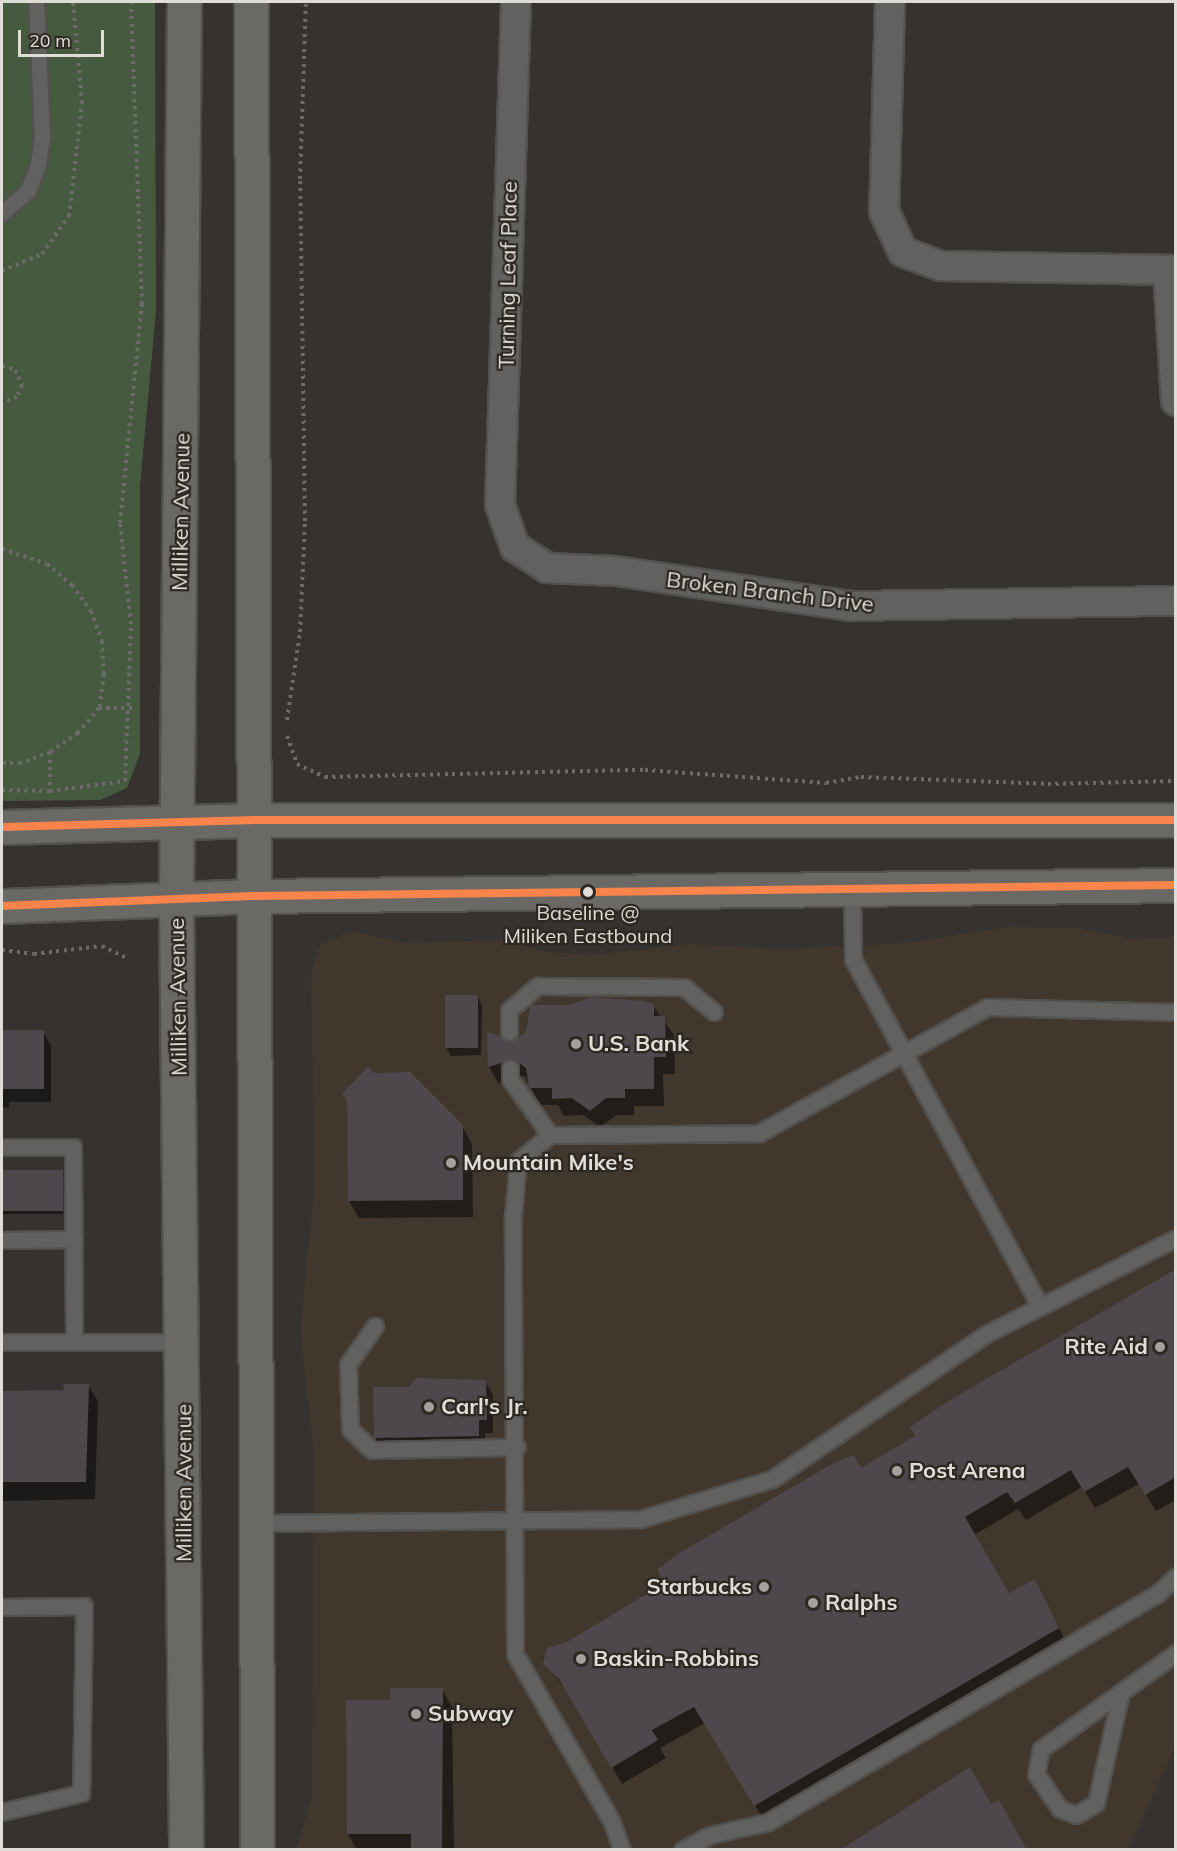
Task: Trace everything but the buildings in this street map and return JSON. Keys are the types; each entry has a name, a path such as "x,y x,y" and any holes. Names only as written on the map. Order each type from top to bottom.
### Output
{"main road":[{"name":"Milliken Avenue","path":"184,2 177,903 183,1342 186,1850"},
{"path":"251,2 257,1850"},
{"path":"2,827 255,820 1176,820"},
{"path":"2,906 177,903 255,896 852,886 1176,885"}],"street":[{"name":"Turning Leaf Place","path":"515,547 500,506 516,2"},
{"path":"890,2 884,211 903,252 941,266 1172,270 1176,401"},
{"name":"Broken Branch Drive","path":"515,547 547,568 616,571 851,606 1176,601"}],"lane":[{"path":"2,213 27,190 38,165 42,137 36,2"},
{"path":"852,886 853,959 901,1058 1040,1307"},
{"path":"509,1032 509,1010 538,986 684,987 714,1012"},
{"path":"622,1850 612,1822 515,1654 517,1447 513,1216 518,1161 550,1135 759,1133 901,1058 987,1007 1176,1012"},
{"path":"510,1068 510,1079 550,1135"},
{"path":"2,1147 73,1147 74,1342"},
{"path":"255,1523 517,1523 641,1519 772,1479 986,1334 1176,1238"},
{"path":"2,1240 74,1239"},
{"path":"375,1326 348,1364 350,1430 372,1450 517,1447"},
{"path":"2,1342 183,1342"},
{"path":"682,1850 710,1835 768,1822 1157,1594 1176,1576"},
{"path":"2,1607 84,1606 81,1793 2,1812"},
{"path":"1122,1692 1096,1803 1076,1815 1060,1809 1036,1774 1041,1749 1176,1653"}],"path":[{"path":"2,271 42,254 69,216 81,103 73,2"},
{"path":"2,790 50,791 125,781 132,708 131,624 120,524 142,304 131,2"},
{"path":"2,366 15,370 22,385 17,397 2,403"},
{"path":"2,549 47,564 72,585 91,611 102,641 99,708"},
{"path":"2,763 21,763 50,752 99,708 132,708"},
{"path":"50,752 50,791"},
{"path":"2,950 34,954 102,946 127,958"}],"shaded area":[{"path":"1007,927 1078,928 1134,939 1175,937 1175,1748 1128,1849 296,1850 312,1796 313,1447 300,1330 314,1189 311,974 320,945 351,931 407,943 503,940 540,951 589,955 690,944 783,949 906,943"}],"green space":[{"path":"2,2 155,2 156,311 140,486 140,754 127,788 100,800 2,801"}],"transit line":[{"path":"2,827 255,820 1176,820"},
{"path":"2,906 255,896 1176,885"}],"place":[{"name":"Baseline @ Miliken Eastbound","path":"588,892"},
{"name":"U.S. Bank","path":"576,1044"},
{"name":"Mountain Mike's","path":"451,1163"},
{"name":"Rite Aid","path":"1160,1347"},
{"name":"Carl's Jr.","path":"429,1407"},
{"name":"Post Arena","path":"897,1471"},
{"name":"Starbucks","path":"764,1587"},
{"name":"Ralphs","path":"813,1603"},
{"name":"Baskin-Robbins","path":"581,1659"},
{"name":"Subway","path":"416,1714"}]}
